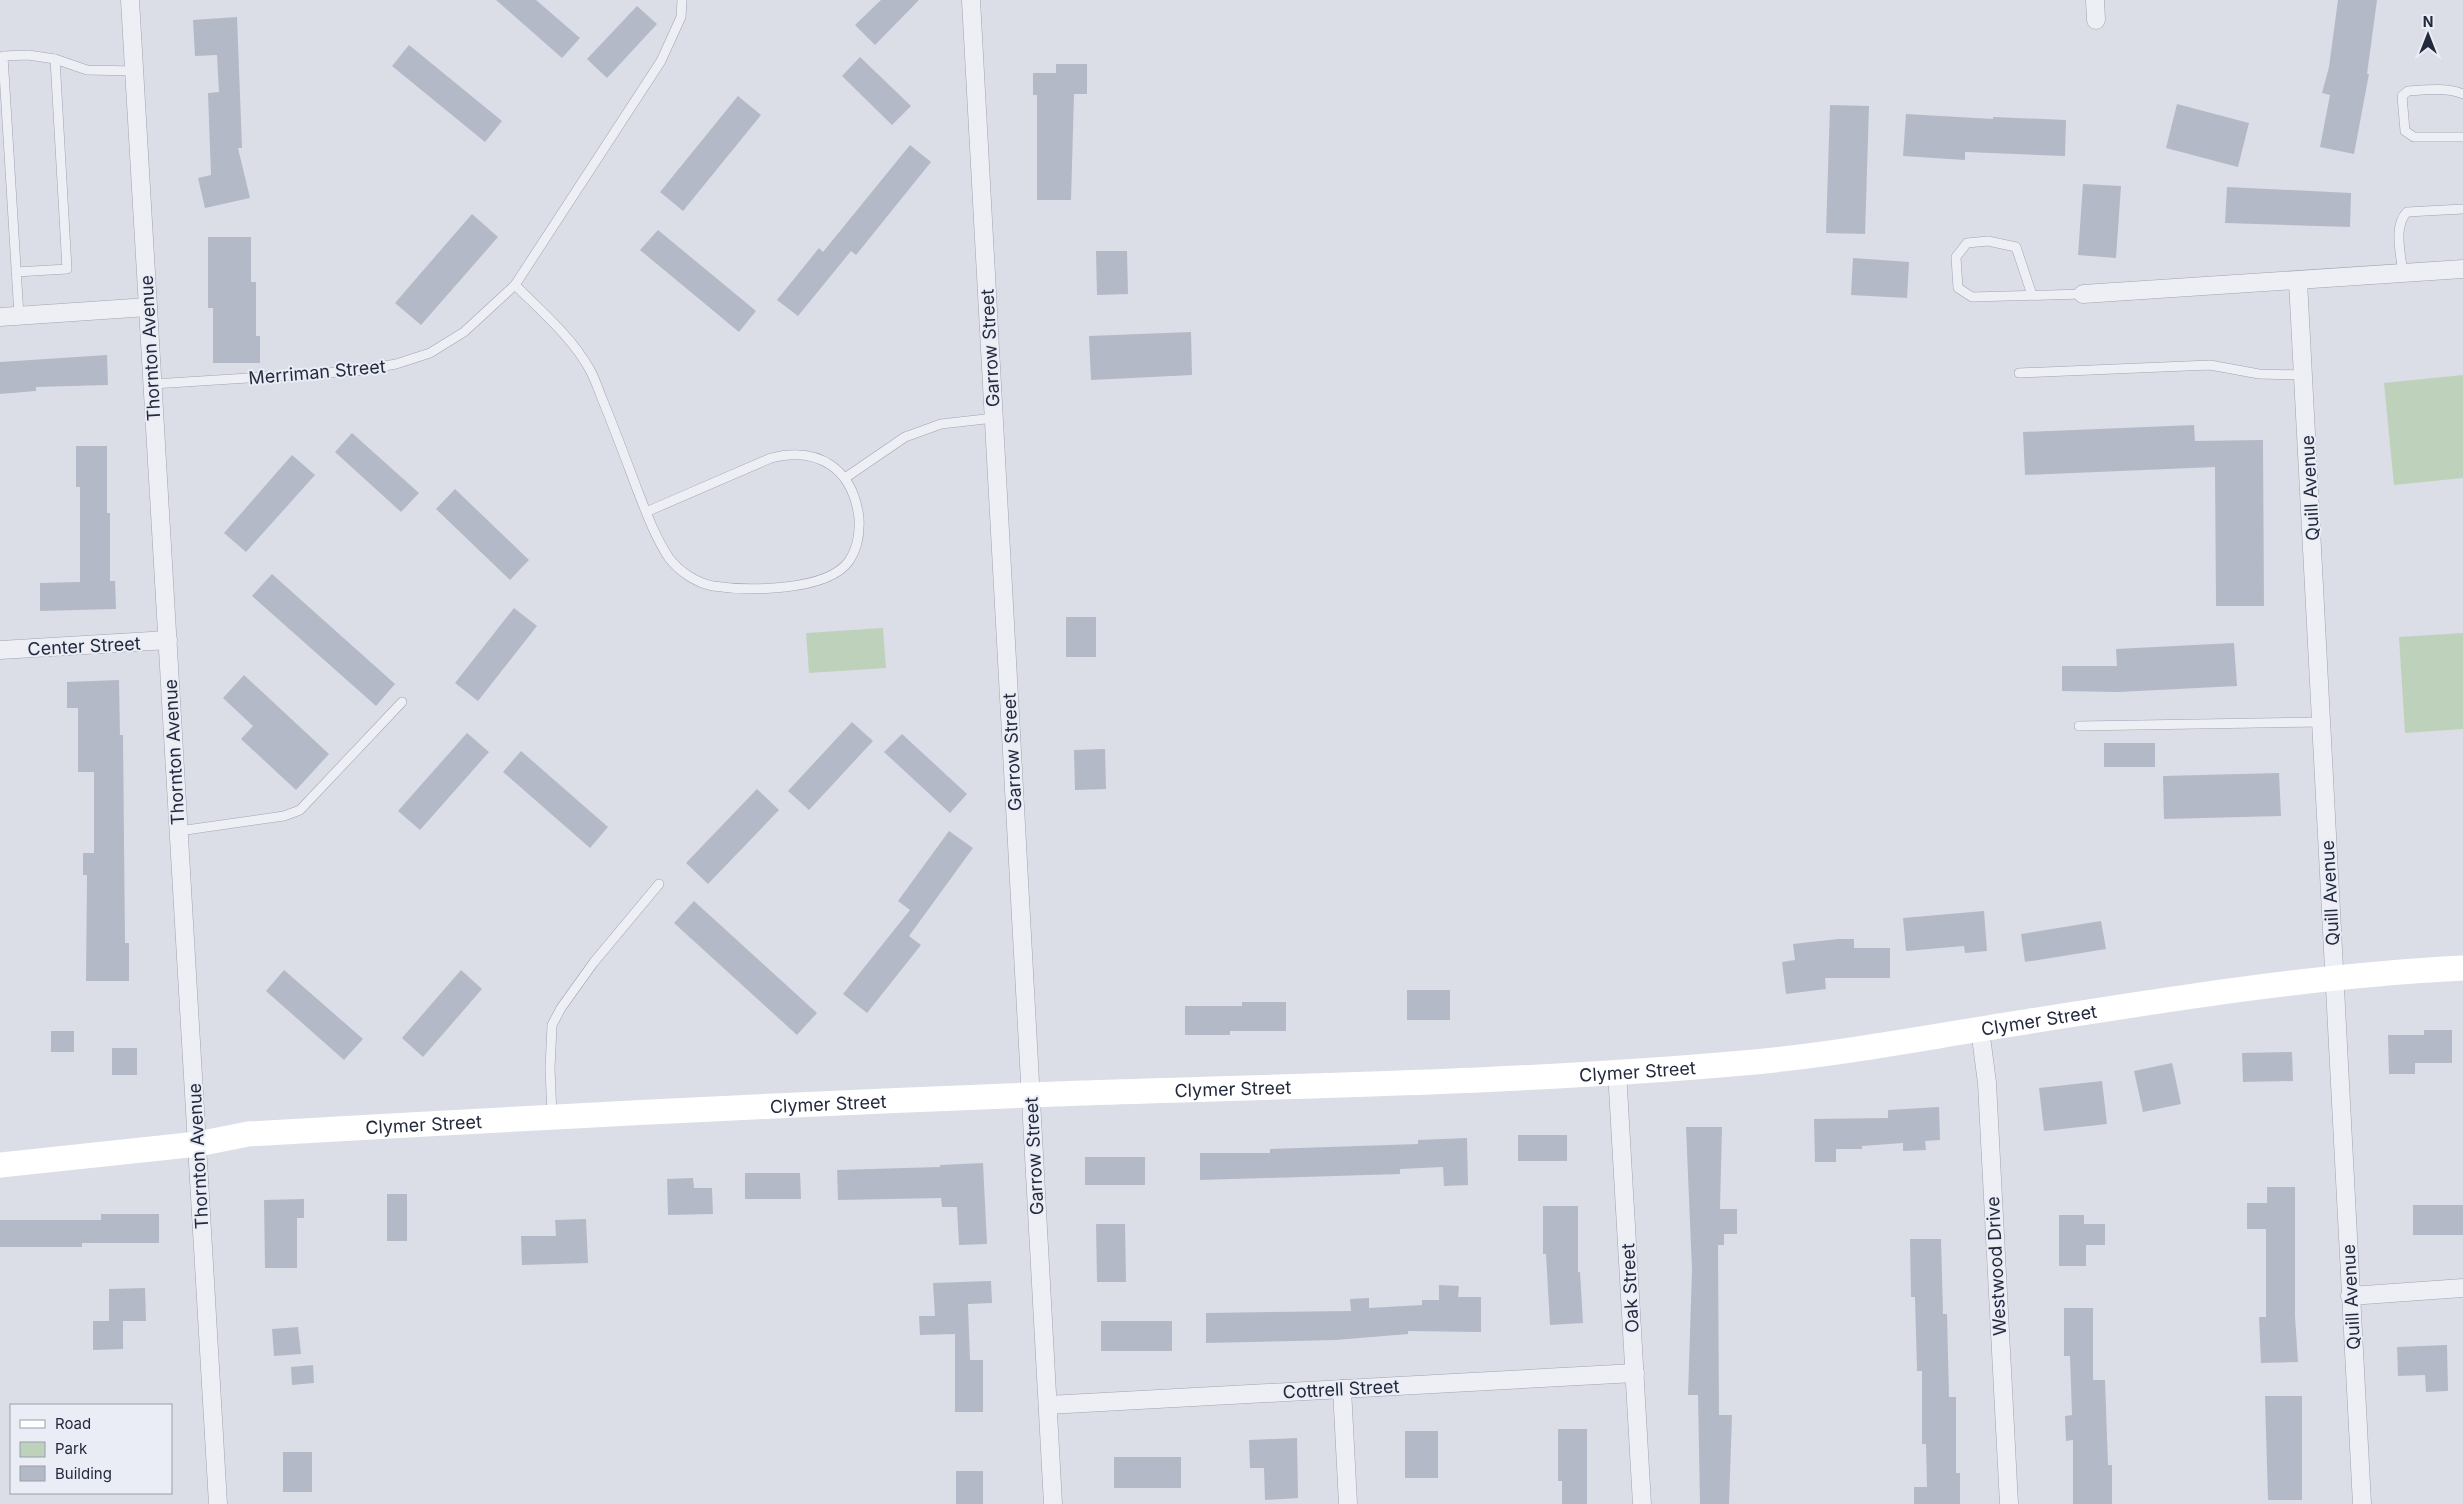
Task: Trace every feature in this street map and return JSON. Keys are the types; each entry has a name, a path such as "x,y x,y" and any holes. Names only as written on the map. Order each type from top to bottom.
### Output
{"street":[{"name":"Thornton Avenue","path":"130,0 218,1504"},
{"name":"Garrow Street","path":"971,0 1053,1504"},
{"path":"2095,0 2096,20"},
{"path":"2083,294 2463,269"},
{"name":"Quill Avenue","path":"2298,281 2362,1504"},
{"path":"0,317 148,307"},
{"name":"Center Street","path":"0,650 168,640"},
{"name":"Clymer Street","path":"0,1165 198,1144 248,1134 552,1116 1031,1095 1465,1081 1617,1072 1805,1056 2236,989 2333,978 2463,968"},
{"name":"Westwood Drive","path":"1980,1029 1987,1083 2009,1504"},
{"name":"Oak Street","path":"1617,1072 1642,1504"},
{"path":"2350,1296 2463,1288"},
{"name":"Cottrell Street","path":"1048,1405 1635,1373"},
{"path":"1342,1388 1348,1504"}],"lane":[{"name":"Merriman Street","path":"153,384 356,372 396,364 430,353 464,332 515,285 661,62 681,17 682,0"},
{"path":"19,316 5,156 3,56 28,55 55,59 87,70 134,71"},
{"path":"16,272 67,269 55,59"},
{"path":"2463,94 2454,91 2417,90 2408,91 2402,96 2405,131 2414,137 2463,137"},
{"path":"2403,274 2399,226 2401,218 2407,212 2463,209"},
{"path":"2032,295 2016,247 1988,240 1967,243 1956,257 1958,288 1972,297 2083,294"},
{"path":"515,285 563,332 590,370 646,512 669,558 684,573 712,586 805,586 836,572 848,562 857,547 860,531 858,510 853,490 846,478 831,465 808,456 787,454 771,458 646,512"},
{"path":"2019,373 2210,365 2259,374 2304,375"},
{"path":"846,478 905,437 941,424 994,418"},
{"path":"179,831 266,820 300,810 402,702"},
{"path":"2079,726 2322,722"},
{"path":"552,1116 550,1069 552,1025 561,1008 594,962 659,884"}],"green space":[{"path":"2463,375 2463,478 2394,485 2384,383"},
{"path":"883,628 886,668 809,673 806,633"},
{"path":"2463,633 2463,729 2405,733 2399,637"}],"building":[{"path":"496,0 536,0 580,38 562,58"},
{"path":"881,0 919,0 875,45 855,25"},
{"path":"2338,0 2377,0 2367,74 2369,74 2354,154 2320,147 2330,95 2322,93 2329,67"},
{"path":"637,6 657,24 607,78 587,59"},
{"path":"237,17 242,148 238,148 250,198 205,208 198,178 211,175 208,93 219,92 217,55 195,56 193,20"},
{"path":"409,45 502,121 485,142 392,66"},
{"path":"860,57 911,106 892,125 842,76"},
{"path":"1056,64 1087,64 1087,94 1074,94 1071,200 1037,200 1037,95 1033,95 1033,73 1056,73"},
{"path":"738,96 761,115 683,211 660,192"},
{"path":"2177,104 2249,123 2238,167 2166,148"},
{"path":"1830,105 1869,106 1865,234 1826,233"},
{"path":"1906,114 1993,119 1993,117 2066,120 2065,156 1965,152 1965,160 1903,156"},
{"path":"910,145 931,162 856,255 851,251 798,316 777,300 819,248 823,252"},
{"path":"2083,184 2121,186 2116,258 2078,255"},
{"path":"2227,187 2351,193 2350,227 2225,223"},
{"path":"472,214 498,237 421,325 395,303"},
{"path":"658,230 756,311 739,332 640,250"},
{"path":"208,237 251,237 251,282 256,282 256,336 260,336 260,363 213,363 213,308 208,308"},
{"path":"1096,251 1127,251 1128,294 1097,295"},
{"path":"1853,258 1909,262 1907,298 1851,295"},
{"path":"1191,332 1192,375 1091,380 1089,336"},
{"path":"107,355 108,385 36,387 36,391 0,394 0,362"},
{"path":"2194,425 2195,441 2263,440 2264,606 2216,606 2215,467 2025,475 2023,432"},
{"path":"352,433 419,493 401,512 335,452"},
{"path":"76,446 107,446 107,513 110,513 110,581 115,581 116,609 40,611 40,583 80,582 80,487 76,487"},
{"path":"292,455 315,475 246,552 224,533"},
{"path":"455,489 529,560 510,580 436,509"},
{"path":"272,574 395,684 376,706 252,596"},
{"path":"514,608 537,626 478,701 455,683"},
{"path":"1066,617 1096,617 1096,657 1066,657"},
{"path":"2234,643 2237,686 2118,692 2062,691 2062,666 2117,666 2116,649"},
{"path":"244,675 329,754 296,790 241,739 253,726 223,698"},
{"path":"119,680 120,735 123,735 125,943 129,943 129,981 86,981 87,875 83,875 83,853 94,853 94,772 78,772 78,708 67,708 67,682"},
{"path":"852,722 873,741 809,810 788,791"},
{"path":"467,733 489,752 420,830 398,811"},
{"path":"902,734 967,794 950,813 884,752"},
{"path":"2104,743 2155,743 2155,767 2104,767"},
{"path":"1105,749 1106,789 1075,790 1074,750"},
{"path":"521,751 608,827 590,848 503,772"},
{"path":"2279,773 2281,816 2164,819 2163,776"},
{"path":"757,789 779,810 708,884 686,863"},
{"path":"949,831 973,848 909,936 921,945 867,1013 843,994 910,910 898,901"},
{"path":"694,901 817,1013 797,1035 674,923"},
{"path":"1984,911 1987,951 1965,953 1964,946 1906,951 1903,918"},
{"path":"2101,921 2106,949 2025,962 2021,934"},
{"path":"1854,939 1854,948 1890,948 1890,978 1825,978 1826,989 1786,994 1782,962 1795,960 1793,944"},
{"path":"284,970 363,1039 344,1060 266,991"},
{"path":"461,970 482,989 423,1057 402,1038"},
{"path":"1407,990 1450,990 1450,1020 1407,1020"},
{"path":"1242,1002 1286,1002 1286,1031 1230,1031 1230,1035 1185,1035 1185,1006 1242,1006"},
{"path":"2424,1030 2452,1030 2452,1063 2415,1063 2415,1074 2389,1074 2388,1035 2424,1035"},
{"path":"51,1031 74,1031 74,1052 51,1052"},
{"path":"112,1048 137,1048 137,1075 112,1075"},
{"path":"2292,1052 2293,1081 2243,1082 2242,1053"},
{"path":"2172,1063 2181,1104 2143,1112 2134,1071"},
{"path":"2102,1081 2107,1124 2044,1131 2039,1088"},
{"path":"1939,1107 1940,1140 1925,1141 1926,1150 1903,1151 1903,1143 1862,1146 1862,1149 1836,1149 1836,1162 1815,1162 1814,1119 1888,1118 1888,1110"},
{"path":"1686,1127 1722,1127 1720,1209 1737,1209 1737,1234 1724,1234 1724,1245 1718,1245 1719,1415 1732,1415 1729,1504 1700,1504 1698,1395 1688,1395 1692,1270"},
{"path":"1518,1135 1567,1135 1567,1161 1518,1161"},
{"path":"1467,1138 1468,1185 1444,1186 1443,1167 1400,1169 1400,1174 1200,1180 1200,1153 1270,1153 1270,1149 1418,1144 1418,1140"},
{"path":"1085,1157 1145,1157 1145,1185 1085,1185"},
{"path":"983,1163 987,1244 959,1245 957,1207 942,1207 941,1198 838,1200 837,1170 940,1167 940,1165"},
{"path":"745,1173 800,1173 801,1199 745,1199"},
{"path":"693,1178 694,1188 712,1188 713,1214 668,1215 667,1179"},
{"path":"2267,1187 2295,1187 2295,1316 2298,1362 2261,1363 2259,1317 2266,1317 2266,1229 2247,1229 2247,1203 2267,1203"},
{"path":"387,1194 407,1194 407,1241 387,1241"},
{"path":"304,1199 304,1218 297,1218 297,1268 265,1268 264,1200"},
{"path":"2413,1205 2463,1205 2463,1235 2413,1235"},
{"path":"1543,1206 1578,1206 1578,1272 1580,1272 1583,1323 1550,1325 1546,1254 1543,1254"},
{"path":"101,1214 159,1214 159,1243 82,1243 82,1247 0,1247 0,1220 101,1220"},
{"path":"2059,1215 2084,1215 2084,1224 2105,1224 2105,1245 2086,1245 2086,1266 2059,1266"},
{"path":"586,1219 588,1263 522,1265 521,1236 556,1236 555,1220"},
{"path":"1096,1224 1125,1224 1126,1282 1097,1282"},
{"path":"1910,1239 1941,1239 1943,1314 1947,1314 1949,1397 1956,1397 1956,1473 1960,1473 1960,1504 1914,1504 1914,1487 1927,1487 1926,1444 1922,1444 1922,1371 1917,1371 1915,1297 1911,1297"},
{"path":"991,1281 992,1303 968,1304 970,1360 983,1360 983,1412 955,1412 955,1334 920,1335 919,1316 935,1316 933,1283"},
{"path":"1439,1285 1459,1286 1458,1297 1481,1297 1481,1332 1408,1331 1408,1334 1336,1340 1206,1343 1206,1313 1351,1311 1350,1299 1369,1298 1369,1308 1422,1305 1422,1300 1439,1300"},
{"path":"145,1288 146,1321 123,1321 123,1349 93,1350 93,1321 109,1321 109,1289"},
{"path":"2064,1308 2093,1308 2093,1380 2105,1380 2108,1465 2112,1465 2112,1504 2073,1504 2073,1440 2066,1441 2065,1416 2072,1415 2070,1356 2064,1356"},
{"path":"1101,1321 1172,1321 1172,1351 1101,1351"},
{"path":"298,1327 301,1354 274,1356 272,1329"},
{"path":"2447,1345 2448,1391 2426,1392 2425,1375 2398,1376 2397,1347"},
{"path":"313,1365 314,1383 292,1385 291,1367"},
{"path":"2265,1396 2302,1396 2302,1500 2268,1500"},
{"path":"1558,1429 1587,1429 1587,1504 1562,1504 1562,1481 1558,1481"},
{"path":"1405,1431 1438,1431 1438,1478 1405,1478"},
{"path":"1297,1438 1298,1498 1265,1500 1264,1468 1250,1468 1249,1440"},
{"path":"283,1452 312,1452 312,1492 283,1492"},
{"path":"1114,1457 1181,1457 1181,1488 1114,1488"},
{"path":"956,1471 983,1471 983,1504 956,1504"}]}
